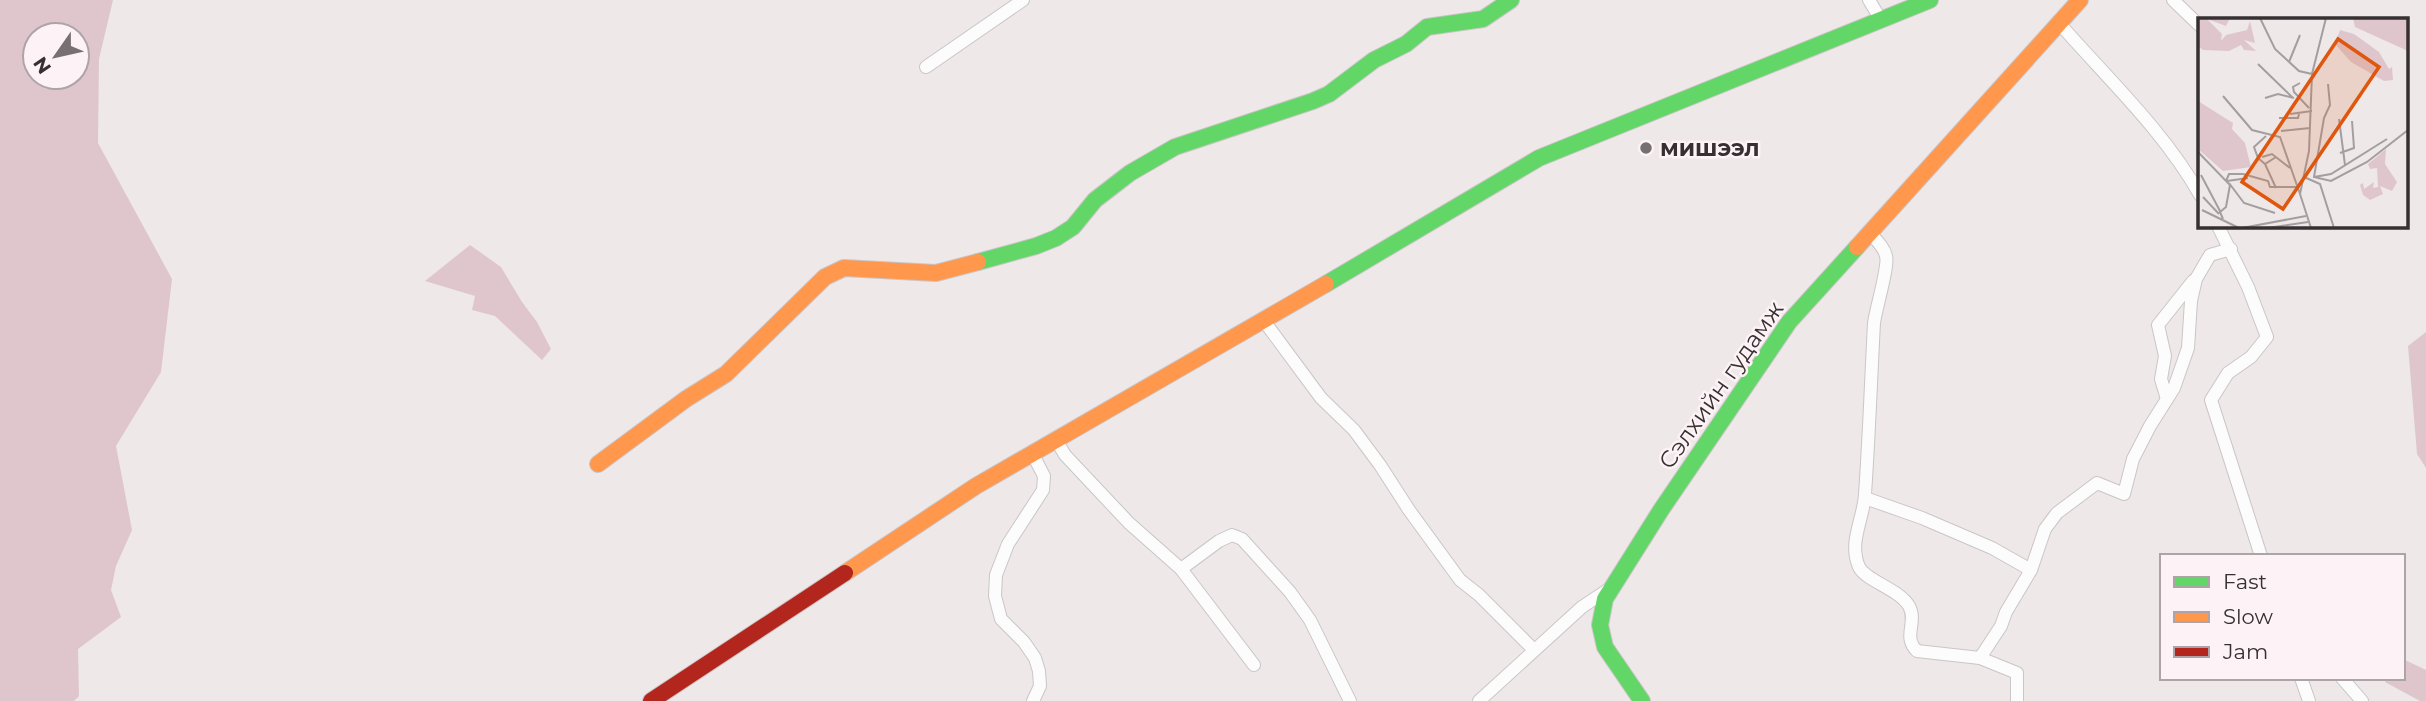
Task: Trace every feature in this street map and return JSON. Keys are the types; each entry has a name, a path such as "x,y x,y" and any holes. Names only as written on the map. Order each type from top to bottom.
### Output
{"street":[{"path":"926,67 1023,0"},
{"path":"598,464 686,399 726,374 825,277 836,270 844,268 936,273 1046,242 1073,227 1095,200 1130,173 1175,147 1313,101 1329,94 1374,60 1406,44 1427,27 1483,19 1511,0"},
{"path":"1869,0 1881,20"},
{"path":"651,701 976,486 1264,321 1539,158 1930,0"},
{"name":"Сэлхийн гудамж","path":"1642,701 1605,647 1600,625 1605,598 1661,510 1789,322 2080,0"},
{"path":"2173,0 2198,24"},
{"path":"2059,23 2151,128 2188,174 2198,192"},
{"path":"2219,228 2231,249 2267,337 2251,357 2228,373 2211,400 2261,554"},
{"path":"1870,233 1887,257 1874,323 1865,498 1855,533 1859,566 1866,575 1888,587 1908,606 1911,615 1908,635 1917,651 1980,658 2017,673 2017,701"},
{"path":"2167,400 2161,379 2165,356 2158,326 2196,279 2210,256 2231,249"},
{"path":"1980,658 2001,626 2006,612 2031,570 2045,530 2057,513 2097,484 2124,494 2133,459 2174,388 2188,348 2191,301 2196,279"},
{"path":"1264,321 1321,398 1354,430 1460,580 1479,595 1530,646"},
{"path":"1056,440 1065,455 1129,523 1181,569 1254,665"},
{"path":"1033,454 1044,476 1043,490 1008,544 996,575 995,596 1001,619 1024,642 1035,658 1040,686 1033,701"},
{"path":"1865,498 1922,518 1992,548 2031,570"},
{"path":"1181,569 1219,541 1232,535 1242,538 1290,592 1310,620 1350,701"},
{"path":"1479,701 1582,607 1612,587"},
{"path":"2302,680 2309,701"},
{"path":"2344,680 2362,701"}],"shaded area":[{"path":"0,0 113,0 99,59 98,143 172,279 161,372 116,446 132,530 116,566 111,590 121,617 78,649 79,696 74,701 0,701"},
{"path":"470,245 501,267 537,322 551,349 542,360 495,316 472,310 475,296 425,281"},
{"path":"2426,332 2426,468 2417,454 2408,346"},
{"path":"2405,660 2426,670 2426,701 2420,701 2385,682 2405,680"}],"traffic: fast":[{"path":"978,262 1056,238 1073,227 1095,200 1130,173 1175,147 1313,101 1329,94 1374,60 1406,44 1427,27 1483,19 1511,0"},
{"path":"1326,284 1539,158 1930,0"},
{"path":"1642,701 1605,647 1600,625 1605,599 1661,510 1789,322 1857,247"}],"traffic: slow":[{"path":"1857,247 2080,0"},
{"path":"598,464 686,399 726,374 825,277 844,268 936,273 978,262"},
{"path":"845,573 976,486 1326,284"}],"traffic: jam":[{"path":"651,701 845,573"}],"place":[{"name":"мишээл","path":"1646,148"}]}
